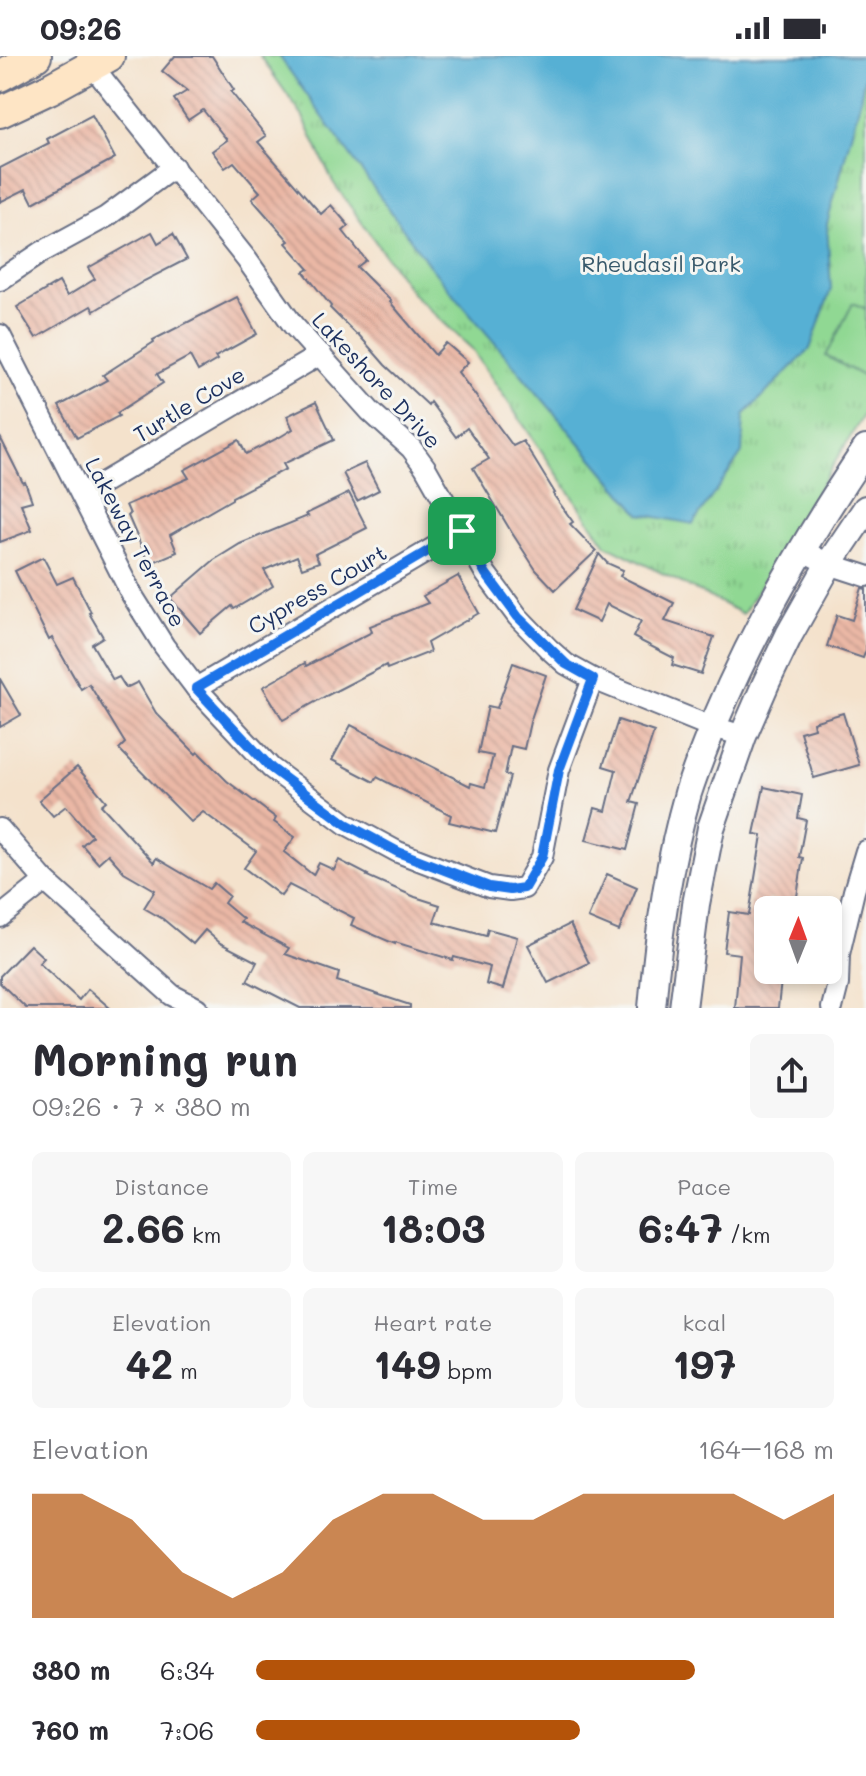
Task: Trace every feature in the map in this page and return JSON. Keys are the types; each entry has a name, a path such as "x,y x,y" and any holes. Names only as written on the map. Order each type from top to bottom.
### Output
{"main road":[{"path":"0,76 36,56"},
{"path":"0,112 49,89 96,59"}],"street":[{"name":"Lakeshore Drive","path":"96,59 293,325 370,411 411,448 486,574 518,617 566,664 593,679 743,736"},
{"path":"0,280 42,252 106,217 174,167"},
{"name":"Lakeway Terrace","path":"0,335 132,595 164,646 196,688 271,768 346,824 398,852 489,887 524,888 542,857 559,770 593,679"},
{"name":"Turtle Cove","path":"82,495 321,354"},
{"path":"652,1008 671,863 688,794 713,727 751,640 801,550 866,449"},
{"path":"683,1008 696,904 711,828 743,736 789,635 829,564 866,509"},
{"name":"Cypress Court","path":"196,688 462,531"},
{"path":"801,550 829,564 866,576"},
{"path":"0,829 45,881 172,995 197,1008"},
{"path":"832,1008 838,984 839,954 866,851"},
{"path":"0,917 45,881"}],"green space":[{"name":"Rheudasil Park","path":"260,56 866,56 866,411 743,614 606,545 471,348 412,293 333,182 303,117"},
{"path":"853,303 866,309 866,369 863,376 826,356"}],"water":[{"name":"Rheudasil Park","path":"279,56 866,56 859,105 827,224 831,289 810,349 744,415 742,453 693,524 640,514 432,269"}],"building":[{"path":"175,56 212,56 234,90 231,92 266,136 258,142 321,214 331,205 349,226 343,231 366,260 357,267 391,301 435,355 446,343 468,362 458,372 513,446 523,441 573,522 570,524 596,551 555,590 536,570 473,468 489,459 467,428 456,437 430,402 428,405 385,365 330,308 304,272 309,269 286,243 289,241 252,199 260,192 234,162 225,168 212,151 227,140 203,110 188,120 174,99 187,91 162,71"},
{"path":"92,115 115,158 33,203 26,189 0,202 0,168 49,143 47,139"},
{"path":"152,232 158,243 173,234 187,259 94,311 91,306 36,338 17,307 59,282 67,296 95,279 88,268"},
{"path":"237,297 257,334 215,357 217,360 198,371 190,356 157,374 163,383 117,413 119,416 77,438 59,406 107,380 103,375 153,340"},
{"path":"316,402 334,440 283,464 286,469 170,535 177,552 149,564 126,505 189,478 184,470 239,440 246,454 280,437 293,429 287,416"},
{"path":"0,437 32,501 21,504 32,530 0,542"},
{"path":"365,463 379,490 357,501 343,473"},
{"path":"349,493 367,528 315,554 319,562 302,568 297,556 264,570 273,586 234,609 232,606 200,633 170,598 214,560 240,544 308,516 306,514"},
{"path":"599,554 607,563 623,570 620,576 674,603 665,621 714,637 701,674 672,665 674,658 633,637 641,621 607,604 599,622 573,610"},
{"path":"43,557 57,584 73,577 103,637 92,644 113,680 119,677 126,688 138,682 156,713 196,754 198,752 227,781 276,818 274,822 295,837 284,852 313,875 319,863 334,870 339,860 367,876 440,905 434,922 486,936 488,929 517,937 503,989 486,984 490,967 395,944 351,925 354,918 289,885 281,896 244,868 256,851 203,812 191,822 119,749 125,743 89,684 81,689 52,638 49,640 15,571"},
{"path":"458,576 479,613 427,643 430,652 387,669 386,665 283,720 263,687 305,663 306,666 372,632 370,626 428,603 423,596"},
{"path":"862,588 866,589 866,650 863,658 827,646 837,615 852,620"},
{"path":"513,663 546,675 524,749 511,746 505,775 510,776 495,833 449,822 451,815 377,777 374,782 332,760 351,725 470,786 471,783 485,787 493,756 478,753 488,706 497,708"},
{"path":"0,679 21,715 0,727"},
{"path":"843,713 859,765 814,778 800,732 814,728 813,722"},
{"path":"618,720 654,732 631,802 639,804 627,850 586,840 595,808 606,811 616,770 603,766"},
{"path":"77,767 106,801 101,805 154,863 156,858 209,889 214,883 229,896 224,903 243,919 240,922 289,948 285,954 339,973 337,981 410,1005 410,1008 300,1008 247,981 257,962 220,943 205,930 193,944 144,908 155,890 124,872 108,854 98,863 82,845 92,836 66,806 53,816 39,800"},
{"path":"764,787 802,795 798,818 806,820 799,857 803,858 797,896 754,896 754,984 781,984 778,1008 735,1008 740,954 724,952 729,912 749,915 762,835 754,834"},
{"path":"607,874 637,887 619,931 588,918"},
{"path":"570,924 589,963 548,983 528,945"},
{"path":"30,945 44,958 39,963 79,1000 88,989 110,1008 26,1008 0,983 0,976"}],"route":[{"path":"462,531 486,574 518,617 566,664 593,679 559,770 542,857 524,888 489,887 398,852 346,824 271,768 196,688 462,531"}]}
